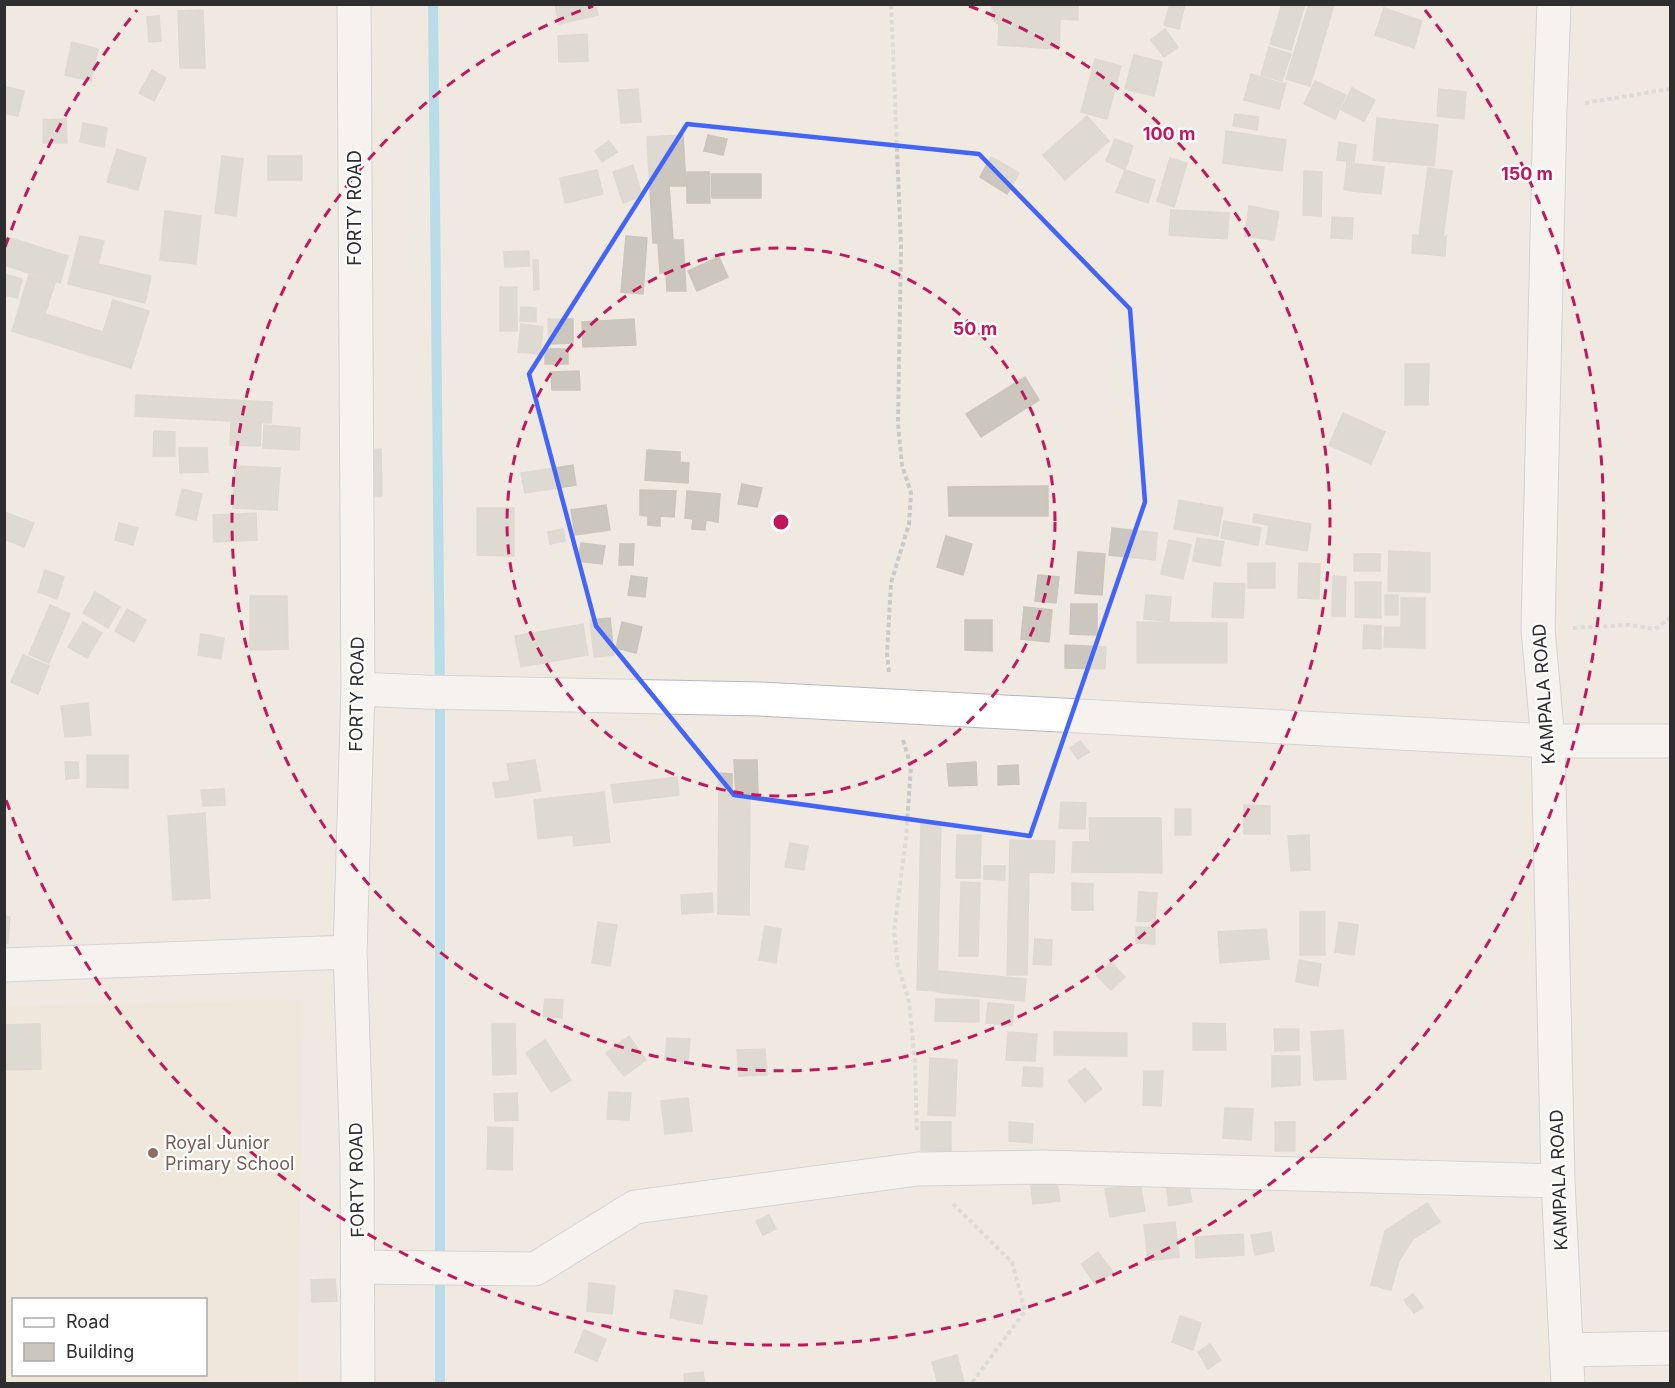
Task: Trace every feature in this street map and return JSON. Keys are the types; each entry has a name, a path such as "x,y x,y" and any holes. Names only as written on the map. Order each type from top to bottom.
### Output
{"street":[{"name":"FORTY ROAD","path":"354,4 358,689 351,951 357,1158 358,1383"},
{"name":"KAMPALA ROAD","path":"1554,4 1538,629 1548,741 1558,1181 1568,1383"},
{"path":"358,689 784,700 1548,741 1671,741"},
{"path":"4,965 351,951"},
{"path":"358,1268 535,1269 635,1207 918,1169 1043,1167 1558,1181"},
{"path":"1567,1350 1671,1348"}],"path":[{"path":"1550,109 1671,89"},
{"path":"1538,629 1629,625 1655,629 1671,618"}],"highlighted area":[{"path":"687,124 979,154 1130,309 1145,502 1030,836 734,795 596,626 529,374"}],"shaded area":[{"name":"Royal Junior Primary School","path":"303,999 298,1383 5,1383 4,1006"}],"building":[{"path":"555,4 595,4 598,15 559,24"},
{"path":"992,4 1078,4 1078,20 1060,19 1059,49 998,45 999,25 992,19"},
{"path":"1170,4 1185,4 1179,29 1164,25"},
{"path":"1282,4 1305,4 1291,50 1270,44"},
{"path":"1309,4 1334,5 1310,86 1286,79"},
{"path":"1384,8 1422,21 1414,48 1375,35"},
{"path":"203,10 205,68 180,68 178,11"},
{"path":"159,16 161,41 149,42 147,17"},
{"path":"1165,29 1178,47 1164,57 1151,40"},
{"path":"587,34 588,61 559,62 558,36"},
{"path":"72,42 98,49 91,81 65,75"},
{"path":"1269,47 1291,54 1282,81 1261,75"},
{"path":"1134,55 1162,62 1154,96 1125,89"},
{"path":"1095,59 1121,66 1107,119 1081,112"},
{"path":"152,70 166,78 154,101 139,93"},
{"path":"1251,74 1286,83 1279,109 1244,100"},
{"path":"1315,81 1346,95 1335,119 1304,104"},
{"path":"6,87 24,91 18,116 4,113"},
{"path":"1352,88 1375,100 1364,121 1341,110"},
{"path":"638,89 641,122 621,123 618,90"},
{"path":"1439,89 1466,92 1464,119 1437,116"},
{"path":"1235,114 1259,117 1257,130 1233,126"},
{"path":"1087,116 1109,141 1065,180 1043,155"},
{"path":"1377,118 1438,125 1434,166 1373,160"},
{"path":"66,119 67,143 43,143 43,120"},
{"path":"83,123 107,128 104,147 80,142"},
{"path":"1226,131 1286,140 1282,171 1223,163"},
{"path":"683,135 686,186 669,186 673,240 683,240 686,291 667,291 666,272 660,273 658,243 653,243 647,137"},
{"path":"708,135 727,139 723,155 704,151"},
{"path":"1115,139 1133,146 1125,170 1106,161"},
{"path":"609,141 617,152 602,162 595,151"},
{"path":"1339,142 1356,145 1354,162 1337,160"},
{"path":"117,149 146,158 138,190 107,182"},
{"path":"222,156 243,159 236,216 215,213"},
{"path":"268,156 302,156 302,180 268,180"},
{"path":"991,157 1019,173 1007,194 980,177"},
{"path":"1170,158 1187,163 1174,207 1157,201"},
{"path":"1347,163 1384,167 1381,194 1344,190"},
{"path":"633,165 642,196 623,203 613,172"},
{"path":"1428,168 1452,171 1443,238 1419,236"},
{"path":"597,170 603,194 565,203 560,178"},
{"path":"1125,170 1155,180 1148,203 1116,192"},
{"path":"1304,171 1322,172 1321,216 1303,215"},
{"path":"687,172 709,172 710,203 687,203"},
{"path":"711,174 761,174 761,198 712,198"},
{"path":"1249,206 1279,212 1274,240 1245,236"},
{"path":"1171,210 1229,213 1227,239 1169,235"},
{"path":"165,211 201,216 196,264 160,260"},
{"path":"1332,217 1353,218 1352,239 1331,238"},
{"path":"1413,235 1443,238 1446,236 1445,256 1412,253"},
{"path":"4,236 68,256 60,283 4,265"},
{"path":"80,236 104,241 98,264 151,276 145,303 68,284"},
{"path":"626,236 647,238 643,294 621,292"},
{"path":"529,251 529,266 505,267 504,252"},
{"path":"719,257 728,277 697,291 688,271"},
{"path":"533,260 538,260 539,289 534,290"},
{"path":"4,274 22,279 17,298 4,295"},
{"path":"29,275 55,283 45,314 103,332 113,300 149,311 131,368 12,331"},
{"path":"500,287 517,287 517,331 500,331"},
{"path":"521,307 536,308 536,322 520,321"},
{"path":"548,319 573,319 573,343 549,344"},
{"path":"634,319 636,345 583,347 582,322"},
{"path":"521,324 543,327 540,354 518,352"},
{"path":"545,349 568,349 568,364 545,364"},
{"path":"1405,364 1429,364 1428,405 1405,405"},
{"path":"579,371 580,390 552,390 551,372"},
{"path":"1025,377 1039,400 981,437 966,414"},
{"path":"136,395 272,402 271,423 135,416"},
{"path":"1343,413 1385,432 1371,464 1329,445"},
{"path":"231,423 261,424 260,446 230,445"},
{"path":"264,425 300,428 299,450 263,448"},
{"path":"154,431 175,432 175,456 153,456"},
{"path":"179,448 207,448 208,472 180,473"},
{"path":"381,449 382,496 363,496 363,450"},
{"path":"647,450 680,452 680,462 689,463 688,483 645,480"},
{"path":"573,465 576,485 525,493 521,473"},
{"path":"235,466 280,468 277,510 233,508"},
{"path":"742,484 762,488 757,507 738,504"},
{"path":"1048,486 1048,516 949,516 948,487"},
{"path":"182,489 202,494 196,520 176,515"},
{"path":"640,490 676,491 674,517 660,516 660,526 648,525 648,516 640,515"},
{"path":"687,491 720,494 718,522 706,520 705,530 692,529 693,519 685,518"},
{"path":"1179,500 1223,508 1218,536 1174,529"},
{"path":"606,505 610,530 575,535 571,510"},
{"path":"477,508 514,508 514,556 477,555"},
{"path":"4,512 34,523 24,547 4,539"},
{"path":"256,513 257,540 214,542 213,515"},
{"path":"1254,514 1311,524 1307,551 1266,544 1269,525 1253,522"},
{"path":"1224,521 1261,528 1258,545 1221,538"},
{"path":"119,523 138,528 133,545 115,540"},
{"path":"1112,528 1157,533 1155,560 1109,555"},
{"path":"563,529 565,541 550,544 548,532"},
{"path":"946,536 972,544 963,575 937,567"},
{"path":"1197,538 1224,542 1220,566 1193,561"},
{"path":"1169,540 1191,545 1183,579 1161,574"},
{"path":"581,543 605,546 602,564 578,561"},
{"path":"620,544 634,544 633,565 619,565"},
{"path":"1389,551 1430,553 1430,592 1388,591"},
{"path":"1078,552 1105,554 1102,595 1075,593"},
{"path":"1354,554 1380,554 1380,571 1354,571"},
{"path":"1248,563 1275,563 1275,588 1248,588"},
{"path":"1299,563 1320,564 1319,599 1298,598"},
{"path":"45,570 64,577 57,599 38,592"},
{"path":"1038,575 1059,577 1056,603 1035,601"},
{"path":"631,576 647,578 645,597 628,595"},
{"path":"1333,576 1346,577 1345,616 1332,616"},
{"path":"1355,582 1381,582 1381,618 1355,617"},
{"path":"1214,583 1245,584 1243,618 1212,617"},
{"path":"95,592 120,607 108,628 83,613"},
{"path":"1146,595 1171,597 1169,621 1144,619"},
{"path":"1385,595 1398,595 1398,615 1385,615"},
{"path":"250,596 287,596 288,649 250,650"},
{"path":"1401,598 1425,598 1425,648 1384,647 1385,627 1401,627"},
{"path":"1071,604 1097,604 1097,635 1070,634"},
{"path":"50,605 70,614 49,663 29,654"},
{"path":"1024,607 1052,610 1049,642 1021,639"},
{"path":"127,609 146,620 134,642 115,631"},
{"path":"610,618 614,655 594,657 590,620"},
{"path":"965,620 992,620 992,651 965,650"},
{"path":"83,622 102,633 87,658 68,647"},
{"path":"622,622 642,627 636,653 616,648"},
{"path":"1137,622 1227,623 1227,663 1137,663"},
{"path":"583,624 588,655 521,667 515,636"},
{"path":"1364,625 1381,626 1381,649 1363,648"},
{"path":"201,634 224,638 221,659 198,655"},
{"path":"1065,645 1106,647 1105,669 1065,668"},
{"path":"23,655 49,666 38,694 11,682"},
{"path":"88,703 91,735 65,737 61,706"},
{"path":"1080,741 1089,752 1078,759 1070,748"},
{"path":"87,755 128,755 128,788 87,787"},
{"path":"535,760 541,791 496,798 493,783 510,781 507,764"},
{"path":"734,760 757,760 758,794 736,795"},
{"path":"65,762 78,762 79,778 66,779"},
{"path":"976,762 977,785 949,786 947,764"},
{"path":"1018,765 1019,784 998,785 998,766"},
{"path":"719,773 732,774 732,798 750,798 749,915 718,914"},
{"path":"677,777 679,795 614,803 611,785"},
{"path":"224,789 225,805 203,806 201,790"},
{"path":"604,792 610,842 574,846 573,835 538,839 534,800"},
{"path":"1061,802 1086,803 1085,829 1059,828"},
{"path":"1244,805 1270,806 1270,834 1244,834"},
{"path":"1175,809 1191,809 1191,835 1175,835"},
{"path":"205,813 210,898 173,900 168,816"},
{"path":"1089,818 1161,818 1162,873 1072,872 1073,842 1090,842"},
{"path":"921,824 941,825 937,991 917,990"},
{"path":"957,835 981,835 980,878 956,878"},
{"path":"1309,835 1310,870 1291,871 1288,836"},
{"path":"1010,840 1055,841 1054,873 1029,872 1027,975 1007,975"},
{"path":"790,843 808,846 804,870 785,867"},
{"path":"984,866 1005,866 1005,880 984,879"},
{"path":"961,882 980,883 978,956 959,956"},
{"path":"1072,883 1093,884 1093,910 1072,910"},
{"path":"1139,892 1157,893 1155,922 1137,921"},
{"path":"712,893 713,912 682,914 681,895"},
{"path":"1300,912 1325,912 1325,955 1300,955"},
{"path":"4,916 10,917 8,943 4,943"},
{"path":"598,922 617,925 610,966 592,963"},
{"path":"1339,922 1358,925 1354,955 1335,952"},
{"path":"765,926 781,929 776,963 759,960"},
{"path":"1136,927 1155,928 1155,944 1136,943"},
{"path":"1266,929 1269,959 1220,963 1218,932"},
{"path":"1035,939 1052,940 1051,965 1033,964"},
{"path":"1299,960 1321,964 1318,986 1296,982"},
{"path":"1111,962 1125,977 1111,990 1097,976"},
{"path":"939,971 1026,979 1024,1001 937,992"},
{"path":"545,999 563,1000 562,1018 543,1016"},
{"path":"936,999 979,1000 979,1022 935,1021"},
{"path":"988,1003 1014,1005 1012,1025 986,1023"},
{"path":"1193,1023 1225,1024 1226,1050 1193,1050"},
{"path":"40,1024 41,1069 4,1070 4,1025"},
{"path":"492,1024 515,1024 516,1074 493,1075"},
{"path":"1274,1029 1299,1029 1299,1050 1275,1051"},
{"path":"1343,1030 1346,1079 1314,1080 1311,1032"},
{"path":"1008,1032 1037,1034 1035,1061 1006,1060"},
{"path":"1054,1032 1127,1033 1127,1056 1054,1055"},
{"path":"629,1036 646,1060 624,1076 606,1053"},
{"path":"667,1038 690,1039 688,1062 665,1060"},
{"path":"545,1040 571,1080 551,1092 526,1053"},
{"path":"765,1049 767,1075 739,1076 737,1050"},
{"path":"1272,1056 1300,1056 1300,1085 1272,1087"},
{"path":"930,1058 957,1060 955,1116 928,1115"},
{"path":"1024,1067 1043,1068 1042,1087 1022,1086"},
{"path":"1085,1068 1102,1089 1085,1102 1068,1081"},
{"path":"1144,1071 1163,1071 1161,1106 1143,1105"},
{"path":"609,1092 631,1093 629,1120 607,1119"},
{"path":"517,1093 518,1120 495,1121 494,1094"},
{"path":"688,1098 692,1131 665,1134 661,1101"},
{"path":"1225,1108 1253,1109 1251,1140 1223,1138"},
{"path":"921,1122 951,1122 951,1151 921,1150"},
{"path":"1009,1122 1033,1124 1032,1143 1009,1141"},
{"path":"1275,1122 1295,1122 1295,1151 1275,1151"},
{"path":"488,1127 513,1128 512,1170 487,1169"},
{"path":"1056,1176 1060,1201 1033,1204 1030,1179"},
{"path":"1188,1180 1192,1202 1169,1206 1166,1184"},
{"path":"1140,1183 1145,1211 1110,1217 1105,1189"},
{"path":"1427,1203 1440,1222 1413,1239 1399,1261 1391,1290 1371,1285 1385,1231"},
{"path":"769,1215 776,1229 763,1235 756,1221"},
{"path":"1175,1222 1179,1257 1148,1261 1144,1225"},
{"path":"1271,1232 1274,1251 1255,1255 1251,1235"},
{"path":"1243,1234 1244,1255 1196,1258 1195,1237"},
{"path":"1098,1252 1113,1272 1096,1285 1081,1264"},
{"path":"335,1279 337,1301 312,1302 311,1280"},
{"path":"589,1283 615,1286 612,1314 587,1311"},
{"path":"675,1290 707,1296 702,1324 670,1318"},
{"path":"1413,1294 1423,1307 1414,1313 1404,1300"},
{"path":"1180,1316 1201,1323 1193,1350 1172,1342"},
{"path":"584,1330 606,1339 597,1361 575,1352"},
{"path":"1210,1344 1221,1360 1208,1369 1198,1352"},
{"path":"957,1355 964,1383 938,1384 932,1362"},
{"path":"703,1372 705,1384 685,1384 684,1374"}],"waterway":[{"path":"433,4 440,694 440,1384"}],"place":[{"name":"Royal Junior Primary School","path":"153,1153"}]}
